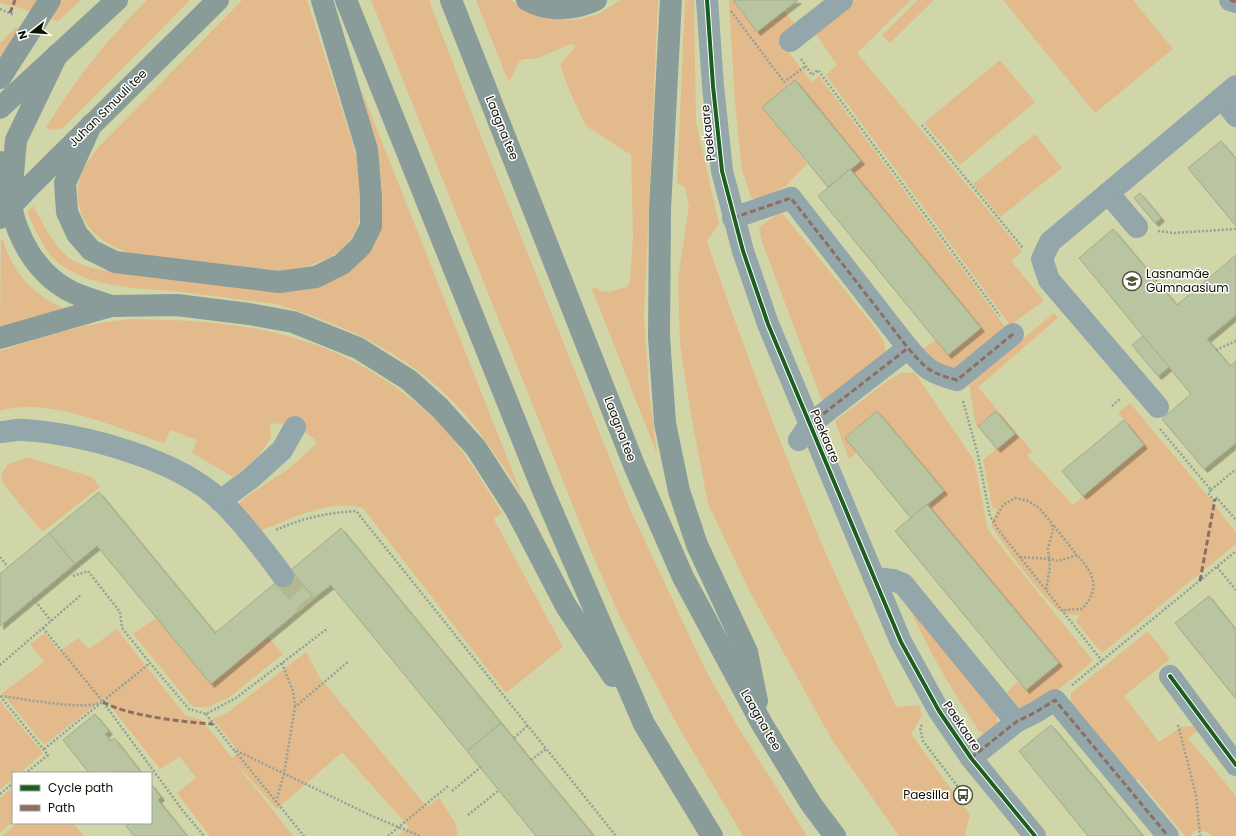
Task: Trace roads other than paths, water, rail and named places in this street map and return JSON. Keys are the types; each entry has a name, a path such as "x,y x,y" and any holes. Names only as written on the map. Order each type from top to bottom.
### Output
{"main road":[{"path":"0,78 50,0"},
{"path":"0,108 117,0"},
{"name":"Juhan Smuuli tee","path":"5,212 218,0"},
{"path":"91,125 65,183 67,212 77,234 91,250 115,262 279,282 316,277 342,264 361,246 371,226 372,196 367,150 322,0"},
{"path":"346,0 542,488 644,724"},
{"name":"Laagna tee","path":"451,0 634,465 683,577 762,724 811,804 835,836"},
{"path":"527,0 553,9 585,5 596,0"},
{"path":"671,0 660,210 659,337 665,423 679,491 698,545 747,652 762,724"},
{"path":"5,212 16,140 57,55"},
{"path":"0,162 7,180 5,212 24,245 44,272 67,290 110,306"},
{"path":"0,338 110,306 177,305 249,314 293,322 358,348 409,380 440,408 476,448 516,510 566,606 644,724 712,836"}],"street":[{"path":"790,41 842,0"},
{"path":"1230,0 1236,2"},
{"name":"Paekaare","path":"717,3 713,86 722,171 733,218 804,432 874,578 901,642 939,711 971,758 1035,836"},
{"path":"1158,407 1049,280 1042,259 1050,242 1229,92 1236,116"},
{"path":"1108,194 1137,227"},
{"path":"733,218 791,198 908,348 925,368 937,375 957,380 1014,334"},
{"path":"804,432 908,348"},
{"path":"220,501 251,478 282,450 295,427"},
{"path":"0,432 23,430 81,438 151,459 188,476 220,501 255,539 283,576"},
{"path":"874,578 893,580 903,584 1016,722"},
{"path":"1170,676 1236,765"},
{"path":"971,758 1016,722 1055,700 1168,836"}],"tunnel":[{"path":"283,576 307,605"}],"place":[{"name":"Lasnamäe Gümnaasium","path":"1132,281"},
{"name":"Paesilla","path":"963,795"}]}
